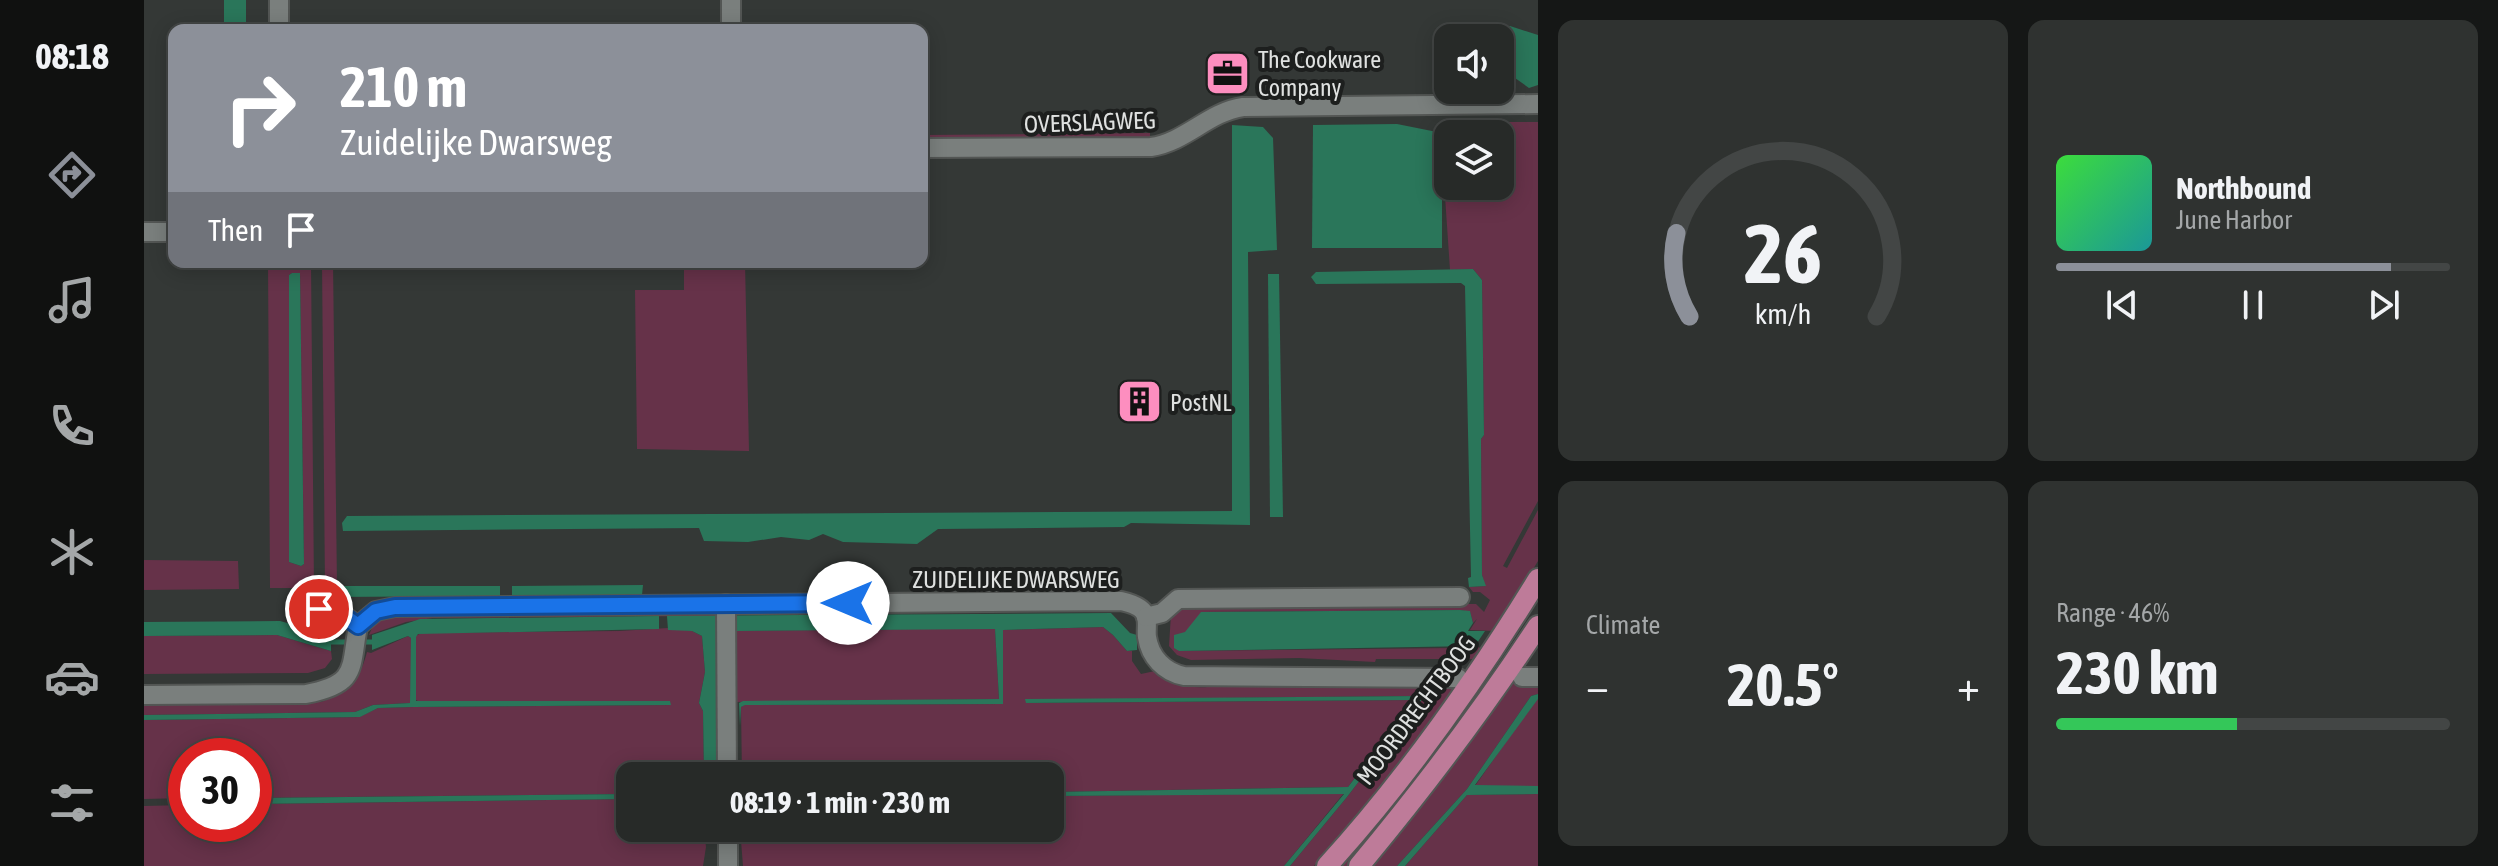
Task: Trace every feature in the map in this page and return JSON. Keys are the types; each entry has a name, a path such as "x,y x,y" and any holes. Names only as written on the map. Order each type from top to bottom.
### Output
{"main road":[{"name":"MOORDRECHTBOOG","path":"1327,866 1456,705 1538,579"},
{"path":"1359,866 1477,717 1538,626"}],"street":[{"path":"279,0 279,24"},
{"path":"731,0 731,24"},
{"name":"OVERSLAGWEG","path":"928,148 1151,147 1176,141 1220,113 1243,107 1538,104"},
{"path":"144,232 168,232"},
{"name":"ZUIDELIJKE DWARSWEG","path":"1146,617 1162,613 1178,599 1460,597"},
{"name":"ZUIDELIJKE DWARSWEG","path":"144,695 306,694 326,690 346,676 352,667 356,638 376,611 395,607 727,617 1121,601 1138,607 1146,617 1148,644 1156,660 1174,674 1458,678"},
{"path":"319,609 340,613 356,638"},
{"path":"727,617 727,762"},
{"path":"728,842 728,866"}],"shaded area":[{"path":"224,0 246,0 246,24 224,24"},
{"path":"1514,27 1538,35 1538,85 1529,88 1515,78"},
{"path":"1514,122 1538,122 1538,501 1503,566 1507,568 1538,510 1538,561 1496,631 1470,630 1477,619 1473,623 1470,612 1460,610 1202,612 1177,649 1456,648 1458,645 1484,648 1477,659 1469,659 1468,653 1453,656 1453,659 1376,659 1375,662 1299,658 1191,660 1177,655 1169,646 1171,614 1180,605 1476,604 1484,612 1490,600 1469,587 1485,586 1482,575 1482,280 1473,269 1450,270 1445,200 1514,200"},
{"path":"1397,124 1434,131 1434,200 1442,200 1442,248 1312,248 1313,125"},
{"path":"1232,125 1263,127 1273,138 1277,250 1248,252 1250,525 1131,523 1124,527 938,529 917,544 843,542 823,534 809,540 781,537 748,542 704,541 699,528 343,531 342,523 347,516 1232,511"},
{"path":"1150,133 1150,137 928,139 928,135"},
{"path":"268,268 311,268 314,588 270,588","holes":["292,273 300,274 304,564 289,562 289,275"]},
{"path":"322,268 333,268 337,586 325,588"},
{"path":"684,268 745,268 749,451 637,449 635,290 684,290"},
{"path":"1473,269 1482,280 1482,575 1486,586 1469,587 1465,286 1461,283 1316,284 1311,277 1316,272"},
{"path":"300,273 304,564 301,566 289,562 289,275"},
{"path":"1268,274 1279,274 1283,517 1270,517"},
{"path":"144,560 238,561 239,589 144,590"},
{"path":"643,585 642,595 512,596 512,586"},
{"path":"337,586 500,586 500,596 329,597 329,589"},
{"path":"1470,611 1473,623 1468,631 1485,631 1475,646 1179,651 1174,648 1174,635 1185,632 1201,612"},
{"path":"717,613 722,619 706,616 433,618 406,622 369,635 374,623 383,616"},
{"path":"1111,613 1130,633 1137,635 1137,650 1127,651 1103,627 1003,630 1003,704 745,705 741,707 740,726 739,703 743,701 999,699 995,629 734,631 716,638 718,762 704,762 703,711 699,703 705,672 702,636 692,631 668,630 667,616"},
{"path":"659,616 659,629 418,634 416,701 670,701 671,705 413,707 378,708 360,717 144,720 144,715 355,712 373,705 410,703 411,638 408,636 372,650 372,635 420,619"},
{"path":"280,621 331,635 331,651 277,635 144,636 144,622"},
{"path":"1103,627 1127,651 1132,651 1132,661 1141,674 1155,671 1169,680 1193,687 1458,686 1388,780 1314,866 1290,866 1347,797 1423,698 1421,696 1026,700 1026,703 1415,700 1348,787 1064,792 1064,762 742,762 741,707 744,705 1003,704 1002,630"},
{"path":"668,628 692,631 702,636 705,672 699,703 703,711 704,762 616,762 616,794 272,798 272,738 168,738 168,798 144,799 144,720 359,717 378,708 413,707 670,705 669,701 422,703 416,700 416,636 421,633"},
{"path":"995,628 999,699 733,702 734,631"},
{"path":"277,635 331,651 332,659 325,668 308,673 144,674 144,636"},
{"path":"408,636 411,638 411,703 373,705 355,712 144,715 144,704 321,702 352,684 361,671 367,652"},
{"path":"1513,684 1538,685 1538,694 1531,696 1467,789 1397,866 1370,866 1444,777"},
{"path":"1480,685 1489,685 1388,818 1347,866 1338,866"},
{"path":"1538,694 1538,699 1475,785 1538,786 1538,794 1467,795 1405,866 1397,866 1467,789 1531,696"},
{"path":"1423,698 1290,866 1284,866 1344,794 1064,796 1064,792 1348,787 1415,700 1026,703 1025,699"},
{"path":"1536,699 1538,786 1475,786"},
{"path":"1344,793 1284,866 743,866 741,842 1064,842 1064,796"},
{"path":"616,794 616,799 272,804 272,798"},
{"path":"1538,794 1538,866 1405,866 1467,795"},
{"path":"616,799 616,842 705,842 706,847 703,866 144,866 144,806 168,805 168,842 272,842 272,804"}],"waterway":[{"path":"327,642 377,642"}],"place":[{"name":"The Cookware Company","path":"1227,73"},
{"name":"PostNL","path":"1139,402"}],"route":[{"path":"319,609 340,613 358,626 365,617 376,611 395,607 848,603"}]}
